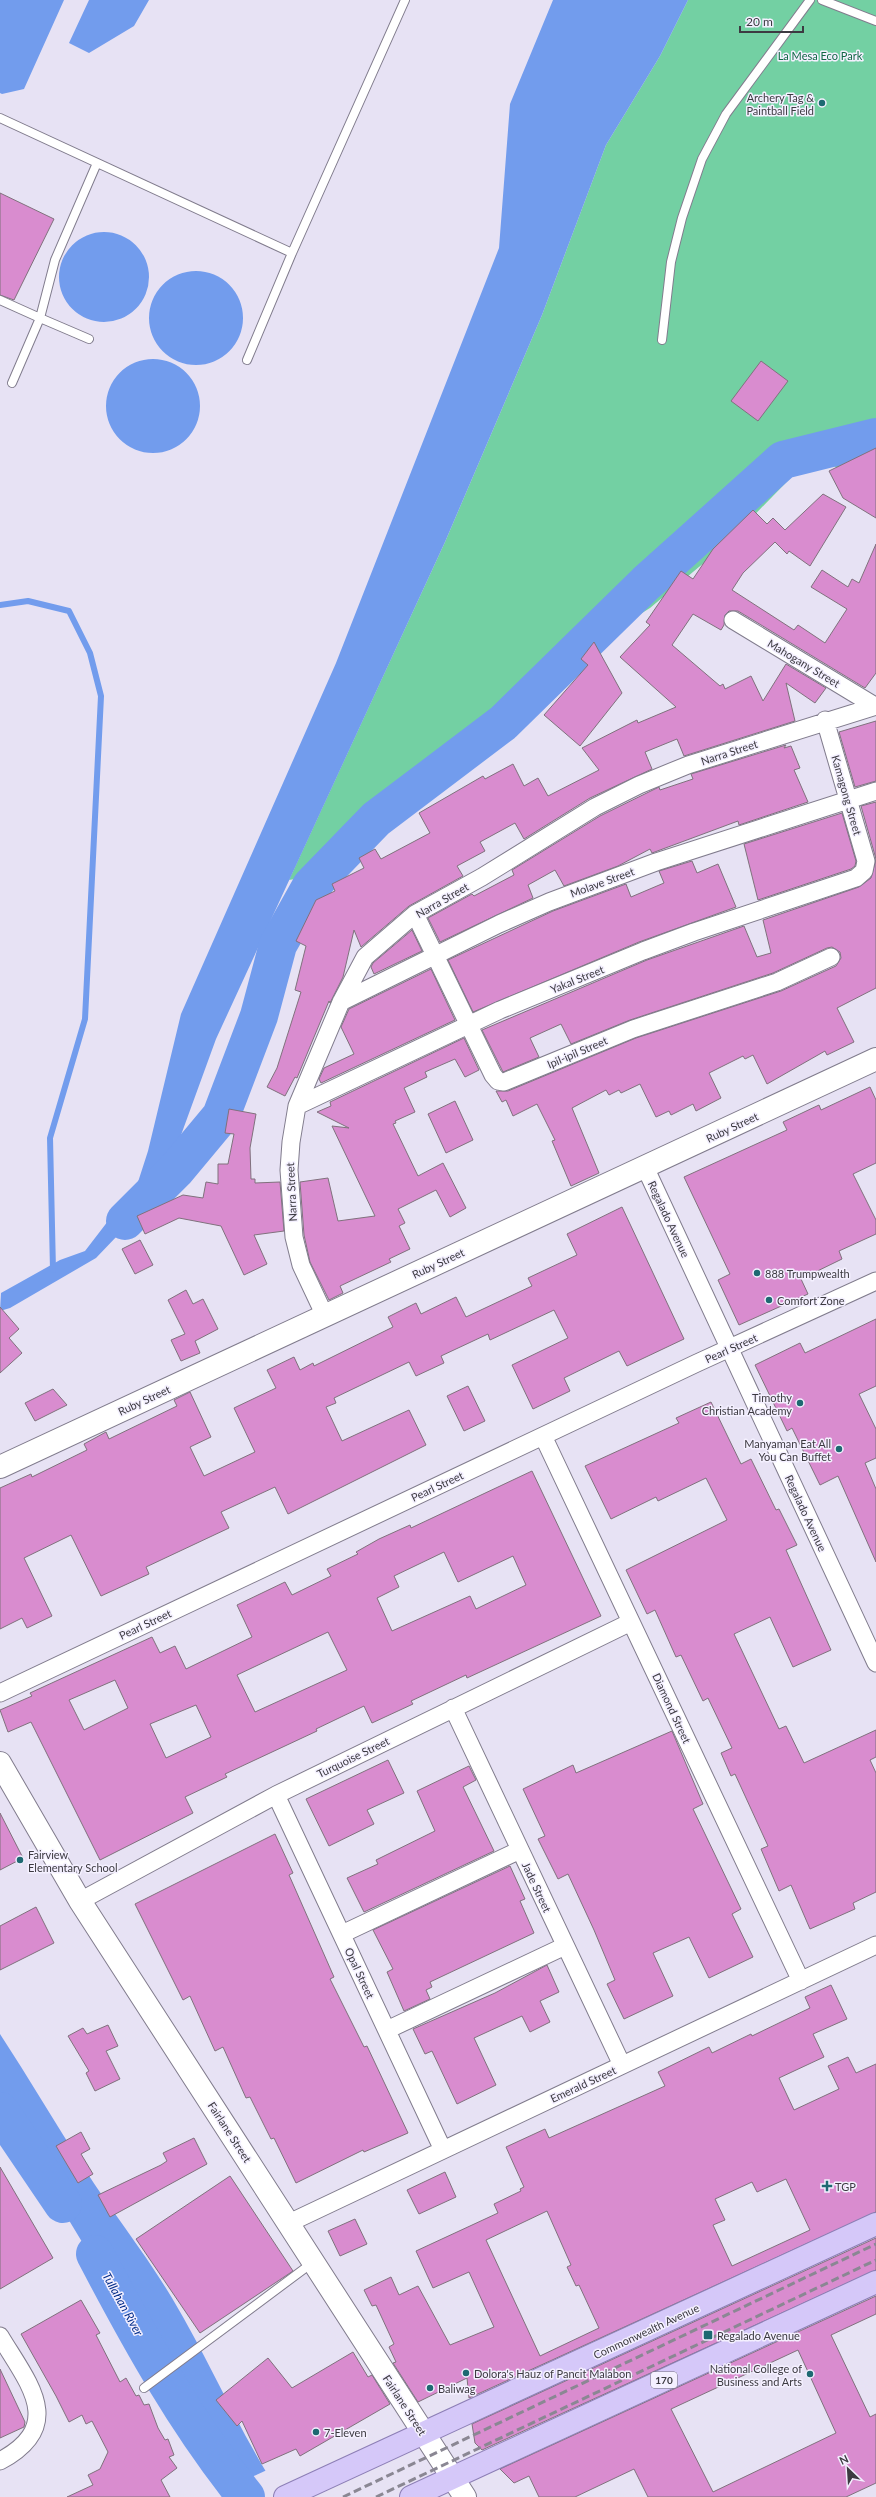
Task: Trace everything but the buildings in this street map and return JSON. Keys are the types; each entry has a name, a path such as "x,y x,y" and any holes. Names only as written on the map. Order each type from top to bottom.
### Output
{"main road":[{"name":"Commonwealth Avenue","path":"292,2494 876,2224"},
{"name":"170","path":"411,2497 876,2282"}],"street":[{"name":"Mahogany Street","path":"733,620 876,706"},
{"name":"Narra Street","path":"325,1316 301,1265 294,1237 289,1170 297,1106 340,1002 365,957 415,914 482,877 595,807 639,785 688,765 826,720 876,706"},
{"name":"Kamagong Street","path":"826,720 866,862 864,871"},
{"name":"Molave Street","path":"340,1002 512,918 556,899 656,862 876,791"},
{"name":"Yakal Street","path":"297,1106 469,1024 672,940 856,878 864,871"},
{"name":"Ipil-ipil Street","path":"415,914 493,1075 498,1081 504,1082 634,1029 777,982 831,957"},
{"name":"Ruby Street","path":"0,1468 876,1060"},
{"name":"Regalado Avenue","path":"645,1167 876,1663"},
{"name":"Pearl Street","path":"0,1692 876,1281"},
{"name":"Diamond Street","path":"543,1436 801,1981"},
{"name":"Turquoise Street","path":"80,1901 276,1795 631,1622"},
{"name":"Jade Street","path":"453,1708 622,2066"},
{"name":"Fairlane Street","path":"0,1763 80,1901 465,2497"},
{"name":"Opal Street","path":"276,1795 444,2150"},
{"path":"342,1934 520,1850"},
{"name":"Emerald Street","path":"289,2223 876,1945"},
{"path":"387,2030 566,1946"},
{"path":"0,2336 34,2395 38,2409 38,2422 29,2439 0,2461"}],"lane":[{"path":"247,360 292,253 404,0"},
{"path":"662,340 671,262 682,218 702,159 726,114 810,0"},
{"path":"822,0 876,21"},
{"path":"0,118 97,162 248,235 292,253"},
{"path":"12,383 40,318 55,260 97,162"},
{"path":"0,300 89,339"},
{"path":"144,2388 314,2262"}],"green space":[{"name":"La Mesa Eco Park","path":"688,0 876,0 876,465 854,478 814,454 724,546 650,608 602,638 346,870 289,880 445,542 542,315 606,145 660,56"}],"water":[{"path":"0,0 64,0 24,89 2,94 0,93"},
{"path":"89,0 149,0 134,26 89,53 69,43"},
{"path":"553,0 688,0 660,56 606,145 542,315 445,542 216,1039 161,1190 96,1258 10,1308 0,1311 1,1293 60,1260 85,1251 138,1182 148,1151 181,1014 336,663 499,248 510,104"},
{"path":"104,232 121,235 136,245 146,260 149,277 146,294 136,309 121,319 104,322 87,319 72,309 62,294 59,277 62,260 72,245 87,235"},
{"path":"196,271 214,275 229,285 239,300 243,318 239,336 229,351 214,361 196,365 178,361 163,351 153,336 149,318 153,300 163,285 178,275"},
{"path":"153,359 171,363 186,373 196,388 200,406 196,424 186,439 171,449 153,453 135,449 120,439 110,424 106,406 110,388 120,373 135,363"},
{"path":"0,2034 84,2168 172,2298 239,2423 282,2497 236,2497 0,2106"}],"pier":[{"path":"267,2470 284,2497 233,2497 228,2488"}],"waterway":[{"path":"125,1221 176,1170 221,1116 259,1016 278,945 311,886 376,819 503,723 646,583 783,460 876,437"},
{"path":"0,605 28,601 69,611 90,653 101,696 85,1019 50,1138 53,1270"},
{"name":"Tullahan River","path":"0,2111 63,2204"},
{"name":"Tullahan River","path":"95,2254 146,2348 183,2410 203,2440 246,2497"}],"railway":[{"path":"343,2497 876,2244"},
{"path":"376,2497 876,2260"}],"place":[{"name":"Archery Tag & Paintball Field","path":"822,103"},
{"name":"888 Trumpwealth","path":"757,1273"},
{"name":"Comfort Zone","path":"769,1300"},
{"name":"Timothy Christian Academy","path":"800,1403"},
{"name":"Manyaman Eat All You Can Buffet","path":"839,1449"},
{"name":"Fairview Elementary School","path":"20,1860"},
{"name":"TGP","path":"827,2186"},
{"name":"Regalado Avenue","path":"708,2335"},
{"name":"Dolora's Hauz of Pancit Malabon","path":"466,2373"},
{"name":"National College of Business and Arts","path":"810,2374"},
{"name":"Baliwag","path":"430,2388"},
{"name":"7-Eleven","path":"316,2432"}]}
